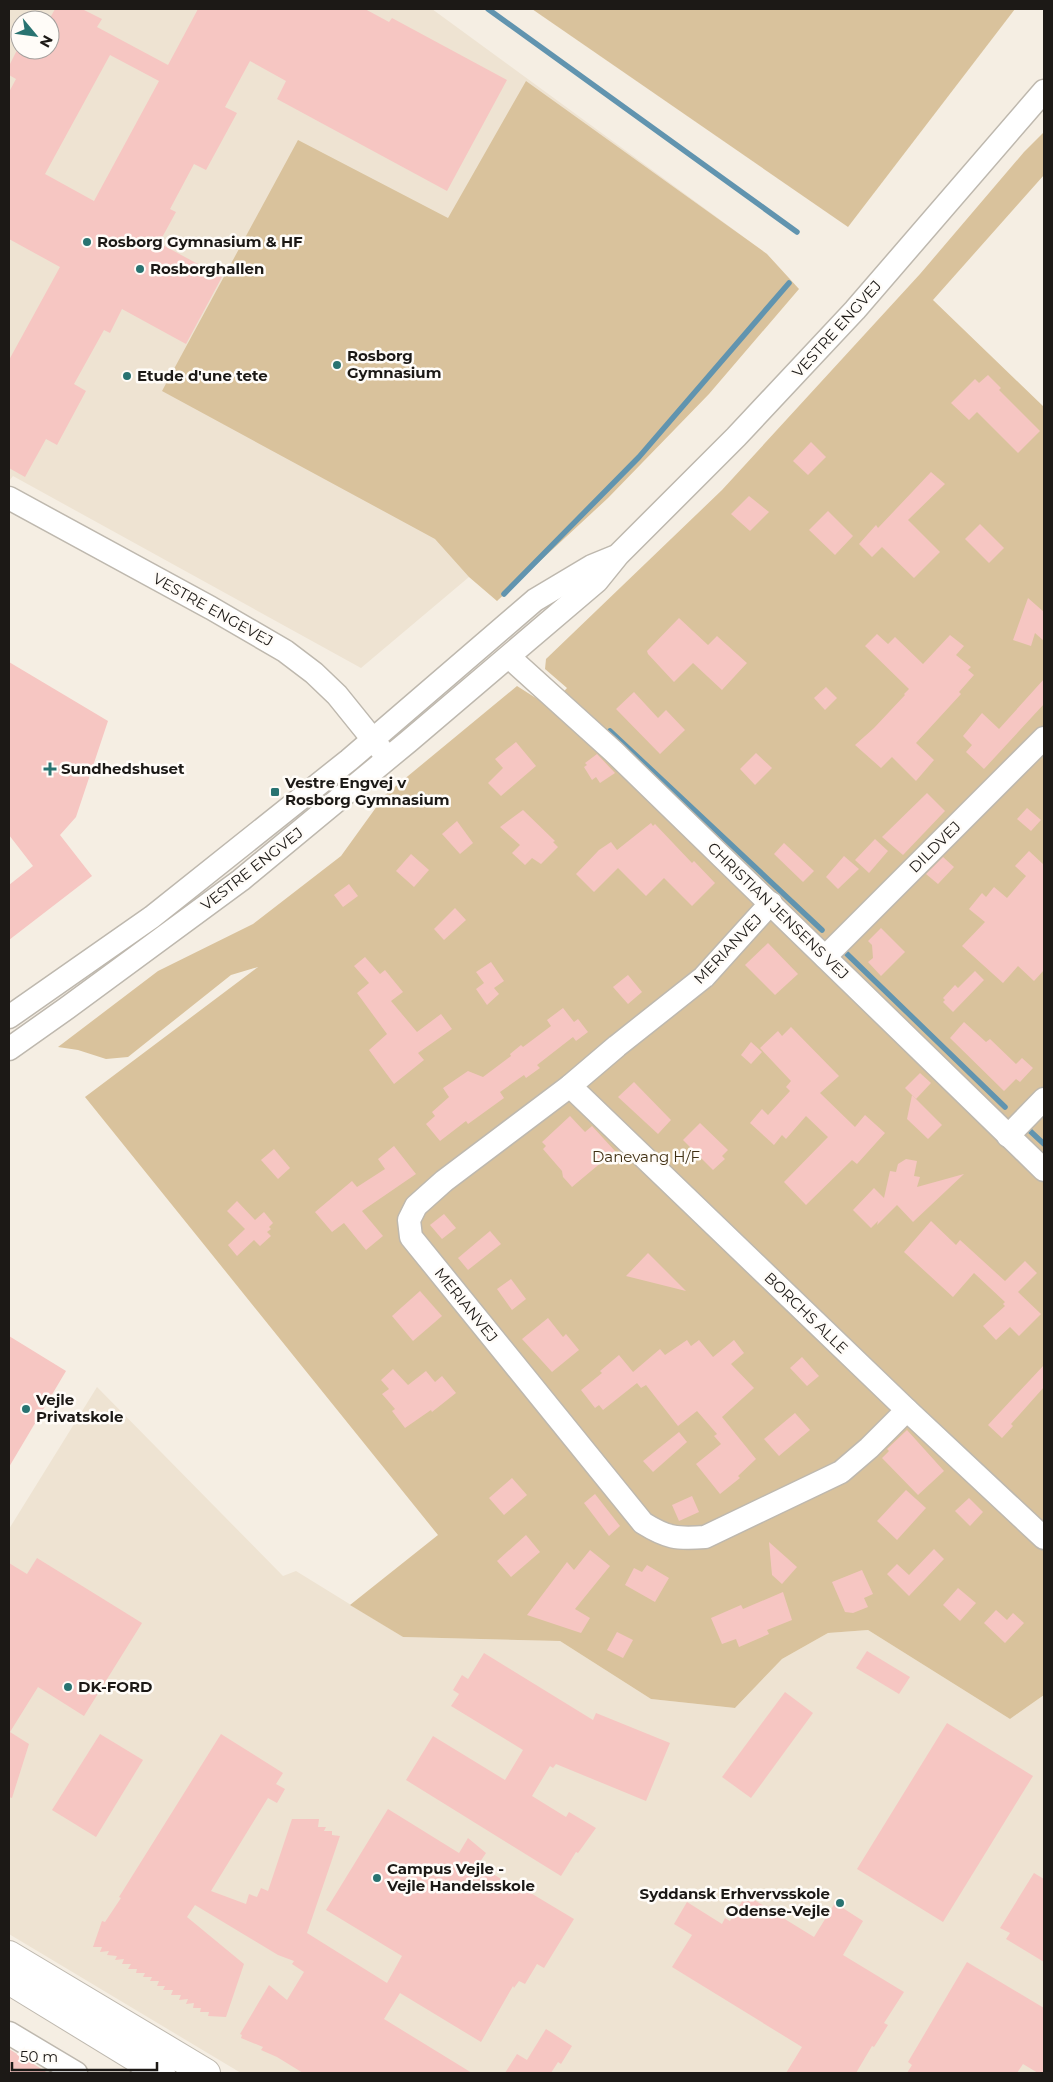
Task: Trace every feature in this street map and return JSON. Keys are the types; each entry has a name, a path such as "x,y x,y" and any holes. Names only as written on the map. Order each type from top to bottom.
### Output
{"main road":[{"path":"9,1956 181,2070"},
{"path":"9,1980 181,2070"}],"street":[{"name":"VESTRE ENGVEJ","path":"9,1049 241,880 509,657 597,580 618,555 736,437 855,310 1044,91"},
{"name":"VESTRE ENGEVEJ","path":"9,498 211,608 285,651 314,673 337,695 388,758"},
{"name":"VESTRE ENGVEJ","path":"9,1017 152,918 373,740 535,600 592,566 618,555"},
{"name":"CHRISTIAN JENSENS VEJ","path":"509,657 612,751 771,903 1044,1170"},
{"name":"DILDVEJ","path":"825,957 1044,738"},
{"name":"MERIANVEJ","path":"771,903 704,977 570,1086 444,1181 416,1206 410,1220 411,1237 643,1523 662,1535 680,1538 704,1537 841,1472 870,1448 907,1410"},
{"path":"9,1057 9,1062"},
{"name":"BORCHS ALLE","path":"570,1086 907,1410 1044,1538"},
{"path":"1008,1136 1044,1099"},
{"path":"9,2033 76,2073"}],"shaded area":[{"name":"Rosborg Gymnasium","path":"9,9 432,9 767,254 469,577 361,668 13,476 9,481"},
{"path":"97,1387 283,1576 296,1571 403,1637 560,1641 651,1699 735,1708 782,1659 828,1633 868,1630 1010,1719 1044,1695 1044,2073 241,2073 9,1934 9,1529"}],"green space":[{"path":"532,9 1015,9 848,227"},
{"path":"526,81 767,254 799,289 709,394 608,498 497,601 469,577 435,539 162,391 298,140 448,218"},
{"name":"Danevang H/F","path":"1043,133 1044,175 933,300 1044,407 1044,1695 1010,1719 868,1630 828,1633 782,1659 735,1708 651,1699 560,1641 403,1637 350,1605 438,1535 85,1097 258,967 231,975 128,1057 106,1059 78,1050 58,1047 158,971 253,924 341,856 385,795 517,686 550,707 567,688 545,669 546,659 722,490 920,274 1024,152"}],"building":[{"name":"Rosborg Gymnasium & HF","path":"55,9 82,9 102,19 97,27 168,65 198,9 365,9 389,22 392,18 507,80 447,191 277,99 286,81 250,61 225,107 237,113 206,170 194,164 170,209 176,212 159,243 222,277 186,344 122,309 110,333 104,330 74,384 86,391 57,445 46,439 25,477 9,468 9,360 60,267 9,239 9,92 16,79 9,75 9,66 12,60 60,60 60,10","holes":["110,55 159,81 94,201 45,174"]},
{"path":"988,375 1001,388 999,390 1040,431 1018,453 977,412 969,420 951,403 975,379 979,383"},
{"path":"811,442 826,457 808,475 793,461"},
{"path":"931,472 945,484 908,520 940,552 914,578 882,547 872,557 859,544 876,525 878,528"},
{"path":"749,496 769,512 750,531 731,514"},
{"path":"828,511 853,536 835,555 809,530"},
{"path":"980,524 1004,548 989,563 965,539"},
{"path":"1028,598 1044,612 1044,641 1035,633 1031,646 1013,640"},
{"path":"679,618 708,645 717,636 747,663 722,690 693,663 674,682 648,654 647,651"},
{"path":"877,634 888,644 895,637 923,664 950,635 964,646 956,655 971,667 968,670 974,675 959,692 961,694 916,743 934,760 916,781 892,757 881,768 855,745 874,728 909,689 865,646"},
{"name":"Sundhedshuset","path":"9,662 108,721 76,817 60,835 92,876 9,940 9,885 33,866 9,835"},
{"path":"1044,679 1044,704 984,769 966,752 972,745 963,736 982,713 999,729"},
{"path":"826,687 837,698 825,710 814,698"},
{"path":"634,692 658,718 666,710 685,730 660,754 616,709"},
{"path":"516,742 536,766 501,796 488,783 503,768 495,759"},
{"path":"756,753 772,768 755,785 740,769"},
{"path":"597,754 615,773 600,783 596,777 592,780 584,767 587,765 585,763"},
{"path":"927,793 945,811 903,855 882,837"},
{"path":"1027,808 1041,820 1031,831 1017,819"},
{"path":"523,810 555,841 553,842 558,847 541,864 532,858 525,865 512,853 520,845 500,827"},
{"path":"457,821 473,843 460,854 442,834"},
{"path":"651,823 653,826 655,824 692,863 694,861 715,883 692,906 664,878 646,896 618,868 594,892 576,874 599,850 611,842 617,850"},
{"path":"875,839 888,851 869,873 855,860"},
{"path":"784,843 814,871 803,882 774,854"},
{"path":"1029,851 1044,865 1044,970 1034,981 1018,966 1003,983 962,946 985,922 969,909 982,893 986,897 994,887 1007,898 1026,876 1015,866"},
{"path":"411,854 429,870 414,887 396,871"},
{"path":"844,856 859,869 838,889 826,877"},
{"path":"943,857 954,867 938,884 926,874"},
{"path":"349,884 358,896 343,907 334,895"},
{"path":"455,908 466,920 444,940 434,929"},
{"path":"881,928 905,952 881,976 868,962 873,958 872,945 868,941"},
{"path":"768,943 798,974 775,995 745,965"},
{"path":"365,957 380,974 385,970 403,992 391,1001 417,1032 441,1014 452,1029 418,1053 424,1060 394,1084 369,1050 387,1034 357,993 369,983 354,966"},
{"path":"491,962 504,981 494,988 499,994 487,1005 476,989 484,983 476,972"},
{"path":"975,971 984,980 953,1012 943,1002 945,1000 943,998 955,985 958,988"},
{"path":"628,975 642,992 628,1004 613,987"},
{"path":"563,1008 574,1022 578,1019 588,1032 576,1041 573,1037 537,1065 540,1068 526,1078 524,1075 500,1092 504,1098 468,1124 466,1121 440,1141 426,1124 435,1116 432,1112 449,1097 443,1088 468,1071 483,1077 511,1056 510,1054 521,1045 523,1047 551,1026 547,1020"},
{"path":"964,1022 986,1042 990,1039 1016,1064 1022,1058 1033,1068 1020,1082 1016,1079 1004,1091 950,1038"},
{"path":"791,1027 839,1076 820,1093 855,1127 865,1115 885,1133 857,1164 852,1160 806,1205 784,1182 828,1137 806,1116 786,1139 782,1135 774,1145 750,1123 762,1109 768,1115 790,1091 786,1087 791,1081 760,1048 778,1031 782,1036"},
{"path":"751,1042 762,1052 751,1064 741,1055"},
{"path":"920,1073 931,1083 916,1099 905,1088"},
{"path":"634,1082 671,1120 658,1134 618,1097"},
{"path":"912,1095 942,1125 928,1139 907,1119"},
{"path":"570,1116 585,1132 592,1126 615,1151 572,1187 563,1177 562,1171 543,1149 546,1146 542,1142"},
{"path":"700,1123 728,1150 722,1156 725,1159 713,1170 683,1140"},
{"path":"394,1146 416,1174 362,1211 383,1236 366,1250 344,1223 332,1232 315,1212 352,1181 357,1187 385,1169 378,1159"},
{"path":"274,1149 290,1168 278,1179 261,1160"},
{"path":"906,1159 917,1161 914,1176 920,1177 917,1187 964,1174 913,1222 897,1205 877,1225 878,1221 871,1228 853,1210 874,1188 884,1198 890,1171 896,1172 898,1164"},
{"path":"237,1201 255,1220 264,1212 273,1223 269,1227 271,1229 267,1232 271,1236 260,1246 254,1240 237,1256 228,1245 245,1229 227,1211"},
{"path":"444,1214 456,1228 442,1239 430,1225"},
{"path":"931,1221 956,1245 960,1240 1005,1281 1025,1261 1037,1273 1018,1292 1041,1314 1019,1336 1010,1327 996,1340 983,1326 1005,1306 1003,1304 1005,1302 974,1273 953,1297 904,1252"},
{"path":"490,1231 501,1244 468,1270 458,1258"},
{"path":"648,1253 686,1291 626,1276"},
{"path":"511,1279 526,1299 512,1310 497,1289"},
{"path":"420,1291 442,1316 413,1341 392,1316"},
{"path":"548,1318 563,1337 566,1334 579,1350 552,1372 522,1339"},
{"name":"Vejle Privatskole","path":"9,1336 66,1371 9,1467"},
{"path":"687,1340 691,1346 699,1340 713,1357 734,1340 744,1353 731,1364 754,1388 722,1417 756,1459 738,1476 740,1478 720,1494 696,1464 721,1444 714,1436 717,1434 697,1411 678,1426 646,1385 641,1388 637,1383 603,1410 599,1405 595,1408 581,1390 602,1373 600,1371 619,1355 633,1372 660,1349 665,1355"},
{"path":"802,1357 819,1376 807,1386 790,1368"},
{"path":"1044,1365 1044,1387 1011,1424 1013,1426 1002,1438 988,1425"},
{"path":"393,1369 408,1385 426,1371 435,1382 442,1376 456,1393 432,1412 431,1410 405,1428 392,1411 395,1409 382,1394 389,1389 381,1380"},
{"path":"795,1413 810,1430 779,1456 764,1439"},
{"path":"907,1430 944,1471 918,1495 882,1458 889,1451 887,1449"},
{"path":"679,1432 687,1442 653,1472 643,1461"},
{"path":"512,1478 527,1495 504,1515 489,1498"},
{"path":"906,1490 926,1508 897,1540 877,1521"},
{"path":"595,1494 620,1526 609,1536 584,1503"},
{"path":"692,1496 699,1512 679,1521 672,1505"},
{"path":"969,1498 983,1512 970,1526 955,1511"},
{"path":"526,1535 540,1552 511,1577 497,1561"},
{"path":"769,1542 797,1567 782,1584 772,1575"},
{"path":"934,1549 944,1559 909,1596 887,1574 897,1564 909,1575"},
{"path":"590,1550 610,1566 575,1609 590,1618 581,1633 527,1615 567,1562 574,1570"},
{"path":"37,1558 142,1623 84,1716 38,1687 10,1732 29,1744 12,1798 9,1797 9,1563 27,1574"},
{"path":"647,1565 669,1578 655,1602 625,1585 634,1568 642,1572"},
{"path":"862,1570 873,1594 864,1598 868,1607 853,1613 845,1612 832,1582"},
{"path":"958,1588 976,1603 960,1621 943,1605"},
{"path":"783,1592 792,1620 767,1630 769,1634 739,1647 736,1639 722,1644 711,1618 741,1605 743,1609"},
{"path":"996,1610 1007,1620 1013,1613 1024,1623 1005,1643 984,1623"},
{"path":"617,1632 633,1640 623,1658 607,1650"},
{"path":"867,1651 910,1677 899,1694 856,1668"},
{"path":"484,1653 593,1720 596,1713 670,1743 646,1801 556,1764 553,1768 550,1766 532,1796 566,1817 569,1812 596,1828 578,1853 576,1852 561,1876 406,1780 433,1736 505,1780 523,1750 451,1706 459,1694 453,1690 462,1675 468,1679"},
{"path":"785,1692 813,1713 751,1798 722,1777"},
{"path":"947,1723 1033,1776 943,1922 857,1869"},
{"path":"100,1734 143,1760 96,1837 52,1810"},
{"path":"221,1734 283,1773 276,1784 285,1789 277,1803 268,1798 211,1891 246,1904 249,1894 257,1897 261,1888 268,1891 292,1819 319,1819 318,1827 326,1827 324,1831 332,1831 332,1835 340,1836 307,1933 387,1983 402,1956 326,1910 388,1809 459,1853 468,1838 486,1853 478,1865 523,1892 524,1889 574,1919 544,1968 537,1964 525,1984 519,1981 514,1988 513,1986 481,2042 400,1993 384,2019 472,2073 303,2073 277,2057 261,2050 263,2047 241,2038 242,2035 240,2034 269,1985 287,2000 304,1972 292,1964 294,1961 278,1955 195,1905 187,1917 244,1964 226,2017 208,2016 209,2012 200,2012 201,2008 193,2008 194,2003 186,2004 188,1999 179,2000 181,1995 171,1995 173,1990 163,1990 165,1986 157,1986 159,1981 150,1981 152,1977 143,1977 145,1973 136,1973 137,1969 128,1969 131,1964 122,1964 124,1959 115,1960 117,1956 107,1955 109,1951 100,1952 102,1947 93,1947 102,1921 105,1922 121,1898 119,1897"},
{"path":"1034,1873 1044,1879 1044,1962 1006,1939 1010,1933 1000,1928"},
{"path":"746,1895 814,1937 835,1903 863,1921 843,1955 904,1992 884,2023 888,2025 874,2047 872,2046 856,2073 786,2073 802,2047 672,1967 692,1935 674,1924 687,1902 722,1924 725,1918 730,1921"},
{"path":"967,1962 1044,2008 1044,2073 1038,2073 1023,2064 1017,2073 907,2073 912,2065 908,2062"},
{"path":"546,2029 572,2046 561,2064 558,2062 551,2073 505,2073 517,2054 527,2060"},
{"path":"9,2049 48,2073 9,2073"}],"waterway":[{"path":"488,9 797,232"},
{"path":"504,594 639,457 789,283"},
{"path":"610,731 822,930"},
{"path":"847,954 1005,1107"},
{"path":"1029,1130 1044,1144"}],"place":[{"name":"Rosborg Gymnasium & HF","path":"87,242"},
{"name":"Rosborghallen","path":"140,269"},
{"name":"Rosborg Gymnasium","path":"337,365"},
{"name":"Etude d'une tete","path":"127,376"},
{"name":"Sundhedshuset","path":"50,769"},
{"name":"Vestre Engvej v Rosborg Gymnasium","path":"275,792"},
{"name":"Vejle Privatskole","path":"26,1409"},
{"name":"DK-FORD","path":"68,1687"},
{"name":"Campus Vejle - Vejle Handelsskole","path":"377,1878"},
{"name":"Syddansk Erhvervsskole Odense-Vejle","path":"840,1903"}]}
